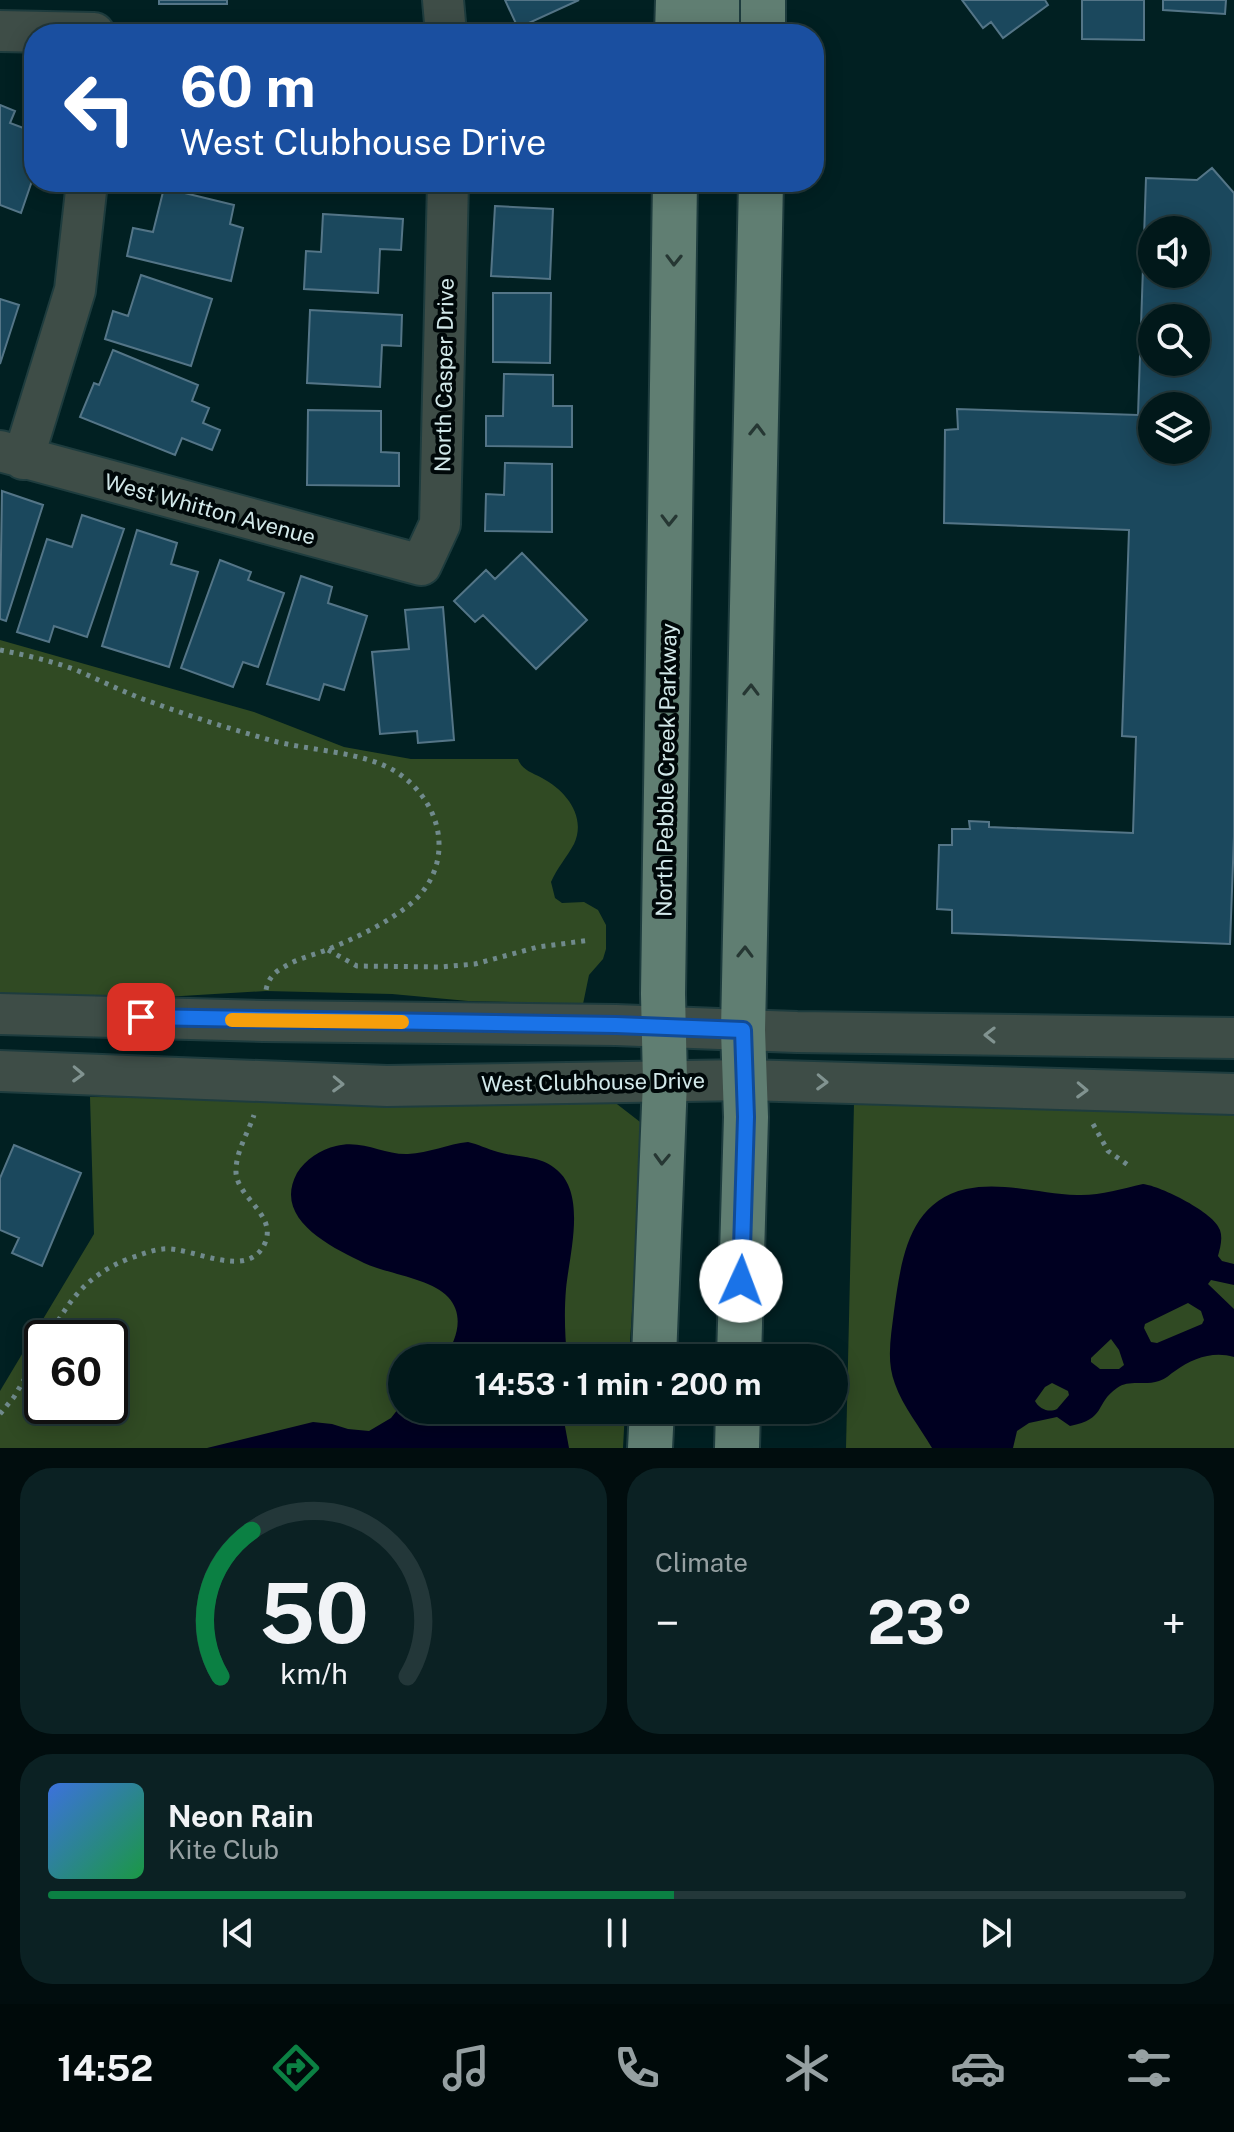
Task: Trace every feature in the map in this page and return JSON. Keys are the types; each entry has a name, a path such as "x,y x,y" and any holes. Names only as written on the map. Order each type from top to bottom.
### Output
{"main road":[{"path":"677,24 678,0"},
{"path":"717,0 717,24"},
{"path":"763,0 763,24"},
{"name":"North Pebble Creek Parkway","path":"655,1344 665,1081 663,1027 675,192"},
{"path":"739,1344 746,1126 743,1030 761,192"},
{"path":"650,1448 651,1424"},
{"path":"737,1448 738,1424"}],"street":[{"path":"93,0 94,24"},
{"path":"443,0 445,24"},
{"path":"0,31 24,32"},
{"path":"12,455 75,290 86,192"},
{"name":"North Casper Drive","path":"421,565 440,524 448,192"},
{"name":"West Whitton Avenue","path":"12,455 421,565"},
{"path":"0,1014 1234,1038"},
{"path":"387,1086 388,1022"},
{"name":"West Clubhouse Drive","path":"0,1071 387,1086 745,1080 1234,1094"}],"path":[{"path":"0,650 72,669 153,703 247,733 381,765 396,771 416,788 432,809 438,833 437,862 430,881 404,909 367,931 284,967 271,976 263,1021"},
{"path":"326,950 357,966 440,967 475,964 538,947 591,940"},
{"path":"58,1320 83,1286 122,1262 162,1249 182,1250 231,1262 253,1257 260,1250 266,1242 264,1222 241,1188 236,1171 241,1147 253,1118 257,1081"},
{"path":"1091,1121 1108,1151 1128,1165"},
{"path":"0,1414 24,1380"}],"green space":[{"path":"0,640 254,712 344,747 411,759 518,759 524,768 559,789 576,814 578,824 574,844 551,882 555,898 562,903 584,902 598,910 606,925 606,949 603,959 589,975 583,1004 266,991 115,1000 0,999"},
{"path":"90,1097 613,1101 644,1125 630,1344 388,1344 388,1424 624,1424 623,1448 0,1448 0,1391 24,1351 24,1424 128,1424 128,1320 43,1320 94,1234"},
{"path":"854,1103 1234,1110 1234,1448 846,1448"}],"water":[{"path":"468,1142 543,1162 557,1170 566,1181 574,1210 565,1298 566,1344 451,1344 458,1319 448,1297 432,1286 374,1267 336,1249 309,1229 292,1204 291,1189 300,1168 330,1147 355,1144 408,1154"},
{"path":"1143,1184 1174,1195 1198,1209 1220,1230 1218,1256 1222,1261 1234,1264 1234,1285 1211,1280 1208,1284 1234,1309 1234,1357 1203,1357 1159,1381 1122,1385 1110,1394 1095,1415 1082,1423 1070,1426 1057,1417 1029,1423 1017,1431 1013,1448 932,1448 898,1392 890,1357 900,1273 911,1236 920,1220 931,1207 947,1196 966,1189 1007,1187 1085,1195","holes":["1188,1303 1201,1311 1202,1324 1157,1343 1151,1342 1145,1324","1111,1339 1124,1365 1119,1369 1100,1369 1091,1362 1091,1358","1052,1383 1068,1391 1069,1395 1057,1409 1044,1410 1035,1401"]},
{"path":"388,1420 388,1424 565,1424 569,1448 207,1448 313,1422 369,1431"}],"building":[{"path":"159,0 227,0 227,4 159,4"},
{"path":"505,0 579,0 527,24 516,24"},
{"path":"962,0 1045,0 1048,5 1003,38 991,22 983,28"},
{"path":"1082,0 1144,0 1144,40 1082,39"},
{"path":"1163,0 1226,0 1225,14 1163,10"},
{"path":"0,105 15,111 10,123 24,128 24,192 28,192 21,213 0,205"},
{"path":"1212,168 1234,193 1234,836 1230,944 952,933 952,910 937,909 939,845 952,845 952,829 970,829 969,821 989,822 989,827 1133,833 1136,737 1122,736 1129,530 944,523 945,430 958,429 957,409 1138,415 1138,464 1210,464 1210,392 1139,392 1139,376 1210,376 1210,304 1142,304 1142,288 1210,288 1210,216 1145,216 1146,178 1197,180"},
{"path":"163,192 180,192 234,205 230,224 243,228 231,281 127,256 133,228 153,232"},
{"path":"495,192 553,192 553,193"},
{"path":"495,206 553,209 550,279 491,276"},
{"path":"323,214 403,219 401,250 380,249 378,293 304,289 306,251 321,252"},
{"path":"141,275 212,299 191,366 105,339 113,311 128,316"},
{"path":"493,293 551,293 550,363 493,362"},
{"path":"0,299 19,305 0,364"},
{"path":"310,310 402,315 401,346 382,345 380,387 307,383"},
{"path":"113,350 198,385 192,401 209,408 203,423 220,430 212,450 182,438 175,455 80,417 94,383 99,385"},
{"path":"504,374 553,375 553,406 572,406 572,447 486,446 486,416 503,416"},
{"path":"308,410 381,411 381,452 399,453 399,486 307,485"},
{"path":"505,463 552,464 552,532 485,531 486,494 504,495"},
{"path":"2,491 43,505 6,621 0,619"},
{"path":"82,515 124,529 87,637 54,626 49,642 17,632 47,539 72,547"},
{"path":"137,530 177,543 171,564 198,572 169,667 102,646"},
{"path":"522,553 587,620 536,669 483,615 475,622 454,601 486,570 495,579"},
{"path":"220,560 251,572 248,580 284,593 258,667 243,662 233,687 181,668"},
{"path":"301,576 332,587 328,603 367,616 344,690 324,684 319,700 267,684"},
{"path":"443,607 454,740 418,743 417,731 380,734 372,652 409,649 405,610"},
{"path":"14,1145 81,1173 42,1266 12,1253 19,1238 0,1230 0,1178"}],"slow traffic":[{"path":"232,1020 402,1022"}],"route":[{"path":"141,1017 743,1030 746,1117 741,1281"}]}
